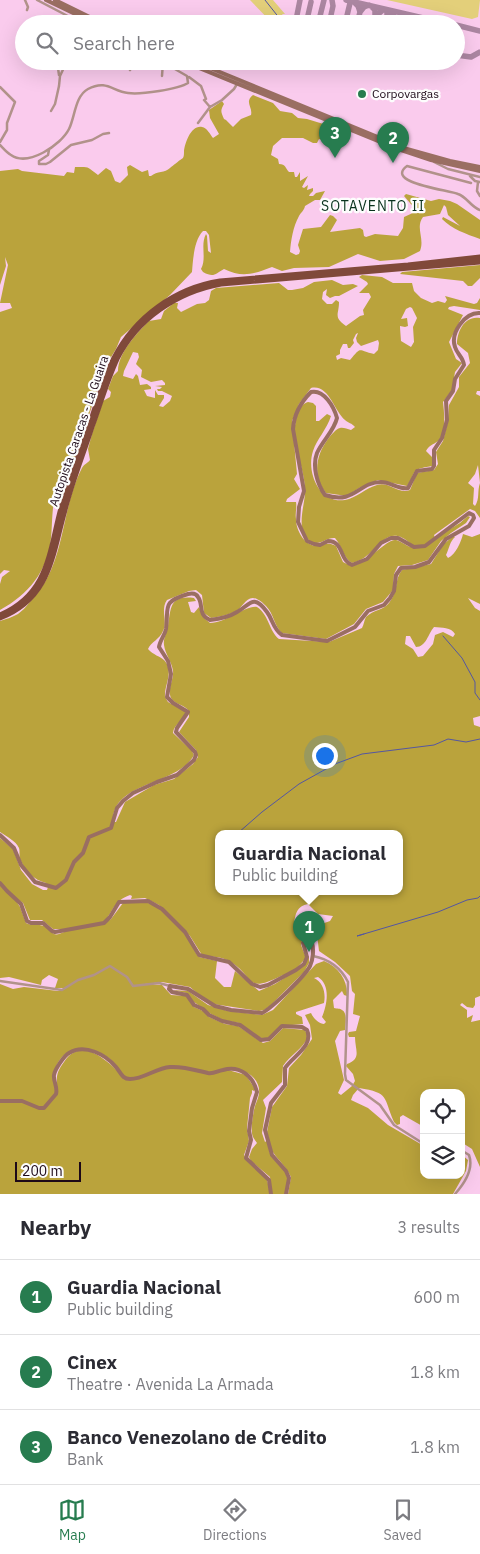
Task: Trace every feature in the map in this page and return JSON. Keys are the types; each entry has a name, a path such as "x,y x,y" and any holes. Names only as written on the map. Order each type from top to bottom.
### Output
{"highway":[{"name":"Autopista Caracas - La Guaira","path":"0,616 26,597 43,574 51,556 67,489 109,368 129,335 160,305 182,292 204,284 220,281 408,266 480,257"},
{"name":"Autopista Caracas - La Guaira","path":"0,616 17,609 28,600 41,585 48,572 54,557 70,490 111,374 126,344 140,327 157,312 184,295 205,287 221,284 480,262"}],"main road":[{"path":"46,0 77,15"},
{"path":"55,0 86,15"},
{"path":"204,70 380,143 431,160 480,171"},
{"path":"215,70 407,149 480,167"},
{"path":"0,835 14,848 21,865 38,884 56,888 66,880 89,837 111,828 117,808 122,801 133,793 156,782 177,776 195,759 195,752 176,732 176,728 188,712 172,703 167,695 171,674 168,662 159,645 166,630 166,614 169,603 189,594 195,594 199,598 205,618 210,620 235,613 248,603 254,602 267,612 276,630 282,635 327,641 355,627 368,611 384,605 394,591 396,575 401,568 415,567 428,562 446,539 472,522 473,515 467,514 422,547 412,546 398,538 387,540 367,559 350,565 346,562 337,544 330,540 320,546 310,543 299,526 298,514 304,491 293,431 294,420 302,403 311,392 320,392 324,395 337,418 334,427 316,456 316,475 325,495 349,497 360,489 380,482 404,489 408,488 417,471 432,469 434,466 434,450 442,438 447,420 446,401 453,392 456,377 464,365 462,358 455,348 455,337 466,317 473,313 480,313"},
{"path":"0,883 21,904 27,921 30,923 43,923 55,932 104,922 110,918 116,906 121,902 146,900 151,902 165,911 185,932 200,956 229,962 256,987 268,985 302,966 307,957 303,945 306,941 310,941 313,944 308,969 278,1001 262,1013 231,1010 215,1006 188,989 170,986 170,991 187,995 194,1005 203,1009 209,1015 221,1021 240,1025 261,1040 270,1039 282,1026 305,1029 308,1034 308,1040 301,1052 287,1064 284,1086 273,1100 269,1109 265,1130 273,1157 288,1175 286,1194"},
{"path":"0,1101 22,1100 39,1108 44,1108 56,1094 54,1075 66,1056 73,1051 90,1050 98,1052 127,1079 170,1067 196,1069 210,1073 228,1069 243,1071 251,1077 257,1092 252,1108 251,1140 246,1156 269,1180 271,1194"}],"street":[{"path":"25,0 28,7 27,10"},
{"path":"37,0 66,15"},
{"path":"51,111 60,86 59,70"},
{"path":"60,76 63,70"},
{"path":"162,70 162,76"},
{"path":"176,70 201,86 206,99 204,100 210,107"},
{"path":"0,87 13,98 15,106 0,144 17,158 43,154 49,150 69,129 80,98 87,89 106,85 129,94 187,85 189,77"},
{"path":"198,123 210,107 222,100 237,84"},
{"path":"49,150 48,155 39,161 39,164 50,162 71,145 92,140 109,133"},
{"path":"431,160 448,169 480,177"},
{"path":"471,183 407,166 403,170 402,175 412,182 459,194 474,208 480,210"},
{"path":"469,175 479,182 477,191 480,196"},
{"path":"312,956 330,962 348,982 346,1079 380,1105 394,1125 420,1141"},
{"path":"0,981 62,990 78,980 94,975 110,966 127,977 135,987 159,983 170,986"},
{"path":"455,1194 466,1180 470,1163 469,1154 465,1152"}],"shaded area":[{"path":"250,0 273,0 285,14 264,15"},
{"path":"387,0 480,0 478,17 472,19 465,17 465,15 454,15"},
{"path":"253,95 273,103 280,111 292,113 298,118 330,126 323,140 319,139 317,143 303,138 282,138 273,146 271,155 278,159 279,164 284,165 289,172 294,172 295,177 300,172 300,181 308,176 302,187 304,188 308,185 307,190 313,188 309,196 325,191 320,200 315,200 305,206 299,216 295,225 290,252 296,255 299,254 298,245 303,229 321,227 330,215 337,220 330,232 360,228 366,237 375,234 398,236 403,228 404,217 416,210 404,196 406,194 431,201 439,199 457,204 480,220 480,239 446,223 442,219 443,217 460,226 448,215 444,205 440,214 423,217 420,225 420,251 404,259 380,261 358,254 329,267 294,268 282,271 272,267 254,273 242,274 224,269 212,275 203,272 201,269 206,234 208,251 211,253 209,235 206,231 203,231 196,245 192,272 170,295 121,337 105,367 65,487 54,503 51,538 46,561 35,581 28,589 0,610 0,584 2,577 10,571 4,570 0,574 0,312 12,308 10,303 0,303 8,265 5,257 6,266 0,285 0,171 18,169 64,176 67,172 74,173 75,167 88,168 98,175 106,168 111,171 115,181 120,183 128,175 127,167 130,165 142,172 148,170 149,176 151,176 168,170 183,158 187,139 198,127 204,128 213,138 219,134 210,118 209,110 222,101 224,104 221,110 223,117 233,127 241,119 251,115 249,100"},
{"path":"480,265 480,278 472,286 468,286 463,281 400,274 402,272"},
{"path":"362,275 382,277 393,283 412,283 414,291 421,298 432,303 438,301 445,303 447,300 445,296 474,304 480,298 480,310 454,306 448,309 463,315 449,342 456,359 462,363 455,372 452,390 443,402 443,433 438,441 426,451 432,457 432,466 417,470 407,486 378,480 359,488 347,496 326,493 317,473 318,459 324,445 332,434 340,428 351,430 355,427 341,416 327,394 317,388 311,388 299,404 292,421 297,474 294,479 300,489 287,499 286,502 296,502 296,523 299,532 304,540 312,545 330,544 336,546 343,562 351,566 364,561 392,540 411,547 411,544 402,537 394,536 387,538 361,560 352,563 347,559 335,538 313,543 305,536 302,516 305,489 296,441 295,422 302,406 308,402 316,406 316,421 319,421 327,414 331,416 313,451 311,459 313,477 322,492 328,497 336,500 345,500 381,484 402,491 410,490 417,473 434,470 438,464 436,452 443,441 448,421 449,405 459,387 459,377 470,363 468,353 457,344 458,334 466,321 475,318 480,318 480,391 477,391 476,394 480,396 480,483 480,518 475,511 470,509 434,535 435,538 468,516 470,517 466,523 441,541 428,560 412,565 398,566 394,574 393,590 383,602 366,609 354,624 326,639 282,633 277,627 269,609 255,598 247,600 234,612 211,618 204,613 202,595 196,590 167,600 164,608 165,623 163,631 148,649 163,659 168,666 169,674 165,697 168,702 186,712 173,733 194,755 186,765 174,773 135,790 124,798 116,807 113,820 116,822 125,802 154,785 174,779 193,764 198,757 196,750 179,732 189,717 189,711 172,700 170,695 173,671 164,642 171,608 176,601 180,598 194,598 196,601 188,602 191,612 194,613 199,607 204,618 210,623 223,620 252,607 257,607 264,614 273,632 279,639 329,642 362,628 366,617 387,605 394,594 402,570 431,564 443,545 453,536 455,537 446,555 448,558 456,551 463,534 472,537 480,534 480,604 468,598 475,608 480,611 480,716 473,718 474,725 480,727 480,996 475,998 473,1008 467,1007 462,1003 460,1005 467,1010 467,1018 473,1015 471,1022 480,1020 480,1167 472,1149 465,1145 465,1089 420,1089 420,1125 403,1115 400,1117 400,1124 397,1125 381,1094 359,1088 351,1100 368,1108 388,1125 420,1144 420,1179 461,1179 453,1194 288,1194 291,1177 271,1149 269,1150 270,1154 284,1170 287,1179 285,1194 272,1194 270,1177 251,1161 249,1157 257,1143 252,1134 252,1127 259,1088 255,1079 247,1072 231,1068 228,1070 246,1075 255,1089 254,1091 252,1090 250,1098 247,1128 249,1141 244,1155 249,1163 267,1179 270,1194 0,1194 0,984 13,989 24,987 58,991 65,988 55,988 58,979 49,975 42,980 41,985 9,977 0,978 0,838 13,849 21,870 32,884 43,890 47,890 48,887 46,883 38,880 27,871 20,859 18,845 0,832 0,621 16,615 24,609 41,588 50,572 75,485 82,468 90,460 88,449 103,401 110,397 111,392 108,389 113,376 118,371 121,357 125,350 149,321 161,319 164,311 174,303 178,303 177,308 181,312 197,304 205,303 209,300 211,291 216,288 279,283 288,290 292,290 303,288 314,282 332,280 343,285 353,284 358,286 339,296 330,298 326,295 327,289 323,292 322,299 327,304 332,304 336,300 339,302 338,318 346,326 364,315 363,310 371,297 369,293 359,293 368,284 359,277","holes":["410,307 417,318 413,327 414,342 411,347 401,341 400,326 408,326 407,318 401,319 406,309","358,333 356,338 361,346 378,340 378,350 374,354 360,350 350,360 341,358 337,360 336,356 340,354 343,344 347,344 348,348 350,348","133,352 138,353 139,357 136,364 142,370 141,377 151,382 162,380 165,383 165,385 155,386 162,387 157,389 158,391 172,396 170,401 163,407 159,406 164,395 158,395 155,390 155,398 147,396 144,390 151,389 151,387 147,384 140,385 136,374 133,379 123,376","478,465 479,486 475,506 473,504 474,488 468,483 475,474","434,627 449,629 455,634 453,637 443,632 435,635 433,644 423,656 418,657 413,649 405,644 406,636 410,636 416,647 422,645","130,895 132,896 131,899 145,898 159,905 190,936 202,955 226,959 238,967 252,982 262,984 283,975 286,977 259,991 235,971 231,987 224,987 215,978 217,961 199,957 182,930 167,915 151,904 123,903 111,919 103,923 120,900","16,898 23,903 30,920 42,920 53,929 65,929 66,931 55,934 44,926 26,923","308,904 318,914 333,916 330,921 316,926 319,951 350,976 352,991 355,994 353,1014 360,1016 356,1031 349,1032 348,1034 349,1037 355,1037 357,1054 355,1060 346,1066 353,1074 355,1081 341,1095 338,1093 344,1080 335,1041 340,1031 345,1030 346,1016 341,1009 334,1008 333,1000 342,991 347,996 347,990 342,975 334,967 324,961 316,964 273,1010 262,1015 228,1011 208,1005 188,991 172,990 186,993 194,1002 211,1014 223,1020 239,1023 266,1040 281,1026 303,1024 302,1017 296,1014 296,1012 324,1003 325,995 323,988 320,982 314,978 318,977 325,985 327,996 322,1017 326,1022 324,1024 318,1022 311,1013 305,1015 310,1025 312,1039 289,1068 287,1086 272,1107 267,1132 269,1139 265,1142 262,1133 266,1108 263,1100 282,1082 283,1066 308,1037 305,1030 283,1028 270,1041 263,1043 238,1026 225,1024 209,1017 203,1011 194,1007 186,996 171,995 162,985 145,984 162,982 190,987 213,1004 259,1011 264,1010 304,972 309,963 309,956 303,966 294,971 306,958 301,945 302,941 307,938 313,940 294,924 296,914 304,905","86,1048 110,1059 120,1073 93,1052 78,1051 71,1054 60,1068 56,1086 54,1072 64,1055 69,1051"]},
{"path":"465,1157 468,1160 465,1173"}],"waterway":[{"path":"265,0 277,15"},
{"path":"443,636 462,658 475,682 475,693 480,700"},
{"path":"241,830 299,784 335,764 362,754 434,745 448,739 466,742 480,739"},
{"path":"364,934 357,936 438,912 480,896"}],"taxiway":[{"path":"297,15 300,0"},
{"path":"320,15 324,0"},
{"path":"331,15 332,0"},
{"path":"346,0 410,15"},
{"path":"308,15 311,2"},
{"path":"354,2 360,12 369,5"},
{"path":"347,15 350,3"},
{"path":"371,6 375,10 375,15"},
{"path":"377,15 384,9 387,11 387,15"},
{"path":"390,15 396,12"},
{"path":"465,27 480,31"},
{"path":"465,56 471,57 480,52"}],"place":[{"name":"Corpovargas","path":"362,94"},
{"name":"Banco Venezolano de Crédito","path":"335,158"},
{"name":"Cinex","path":"393,163"},
{"name":"Guardia Nacional","path":"309,952"}],"district":[{"name":"SOTAVENTO II","path":"373,206"}]}
